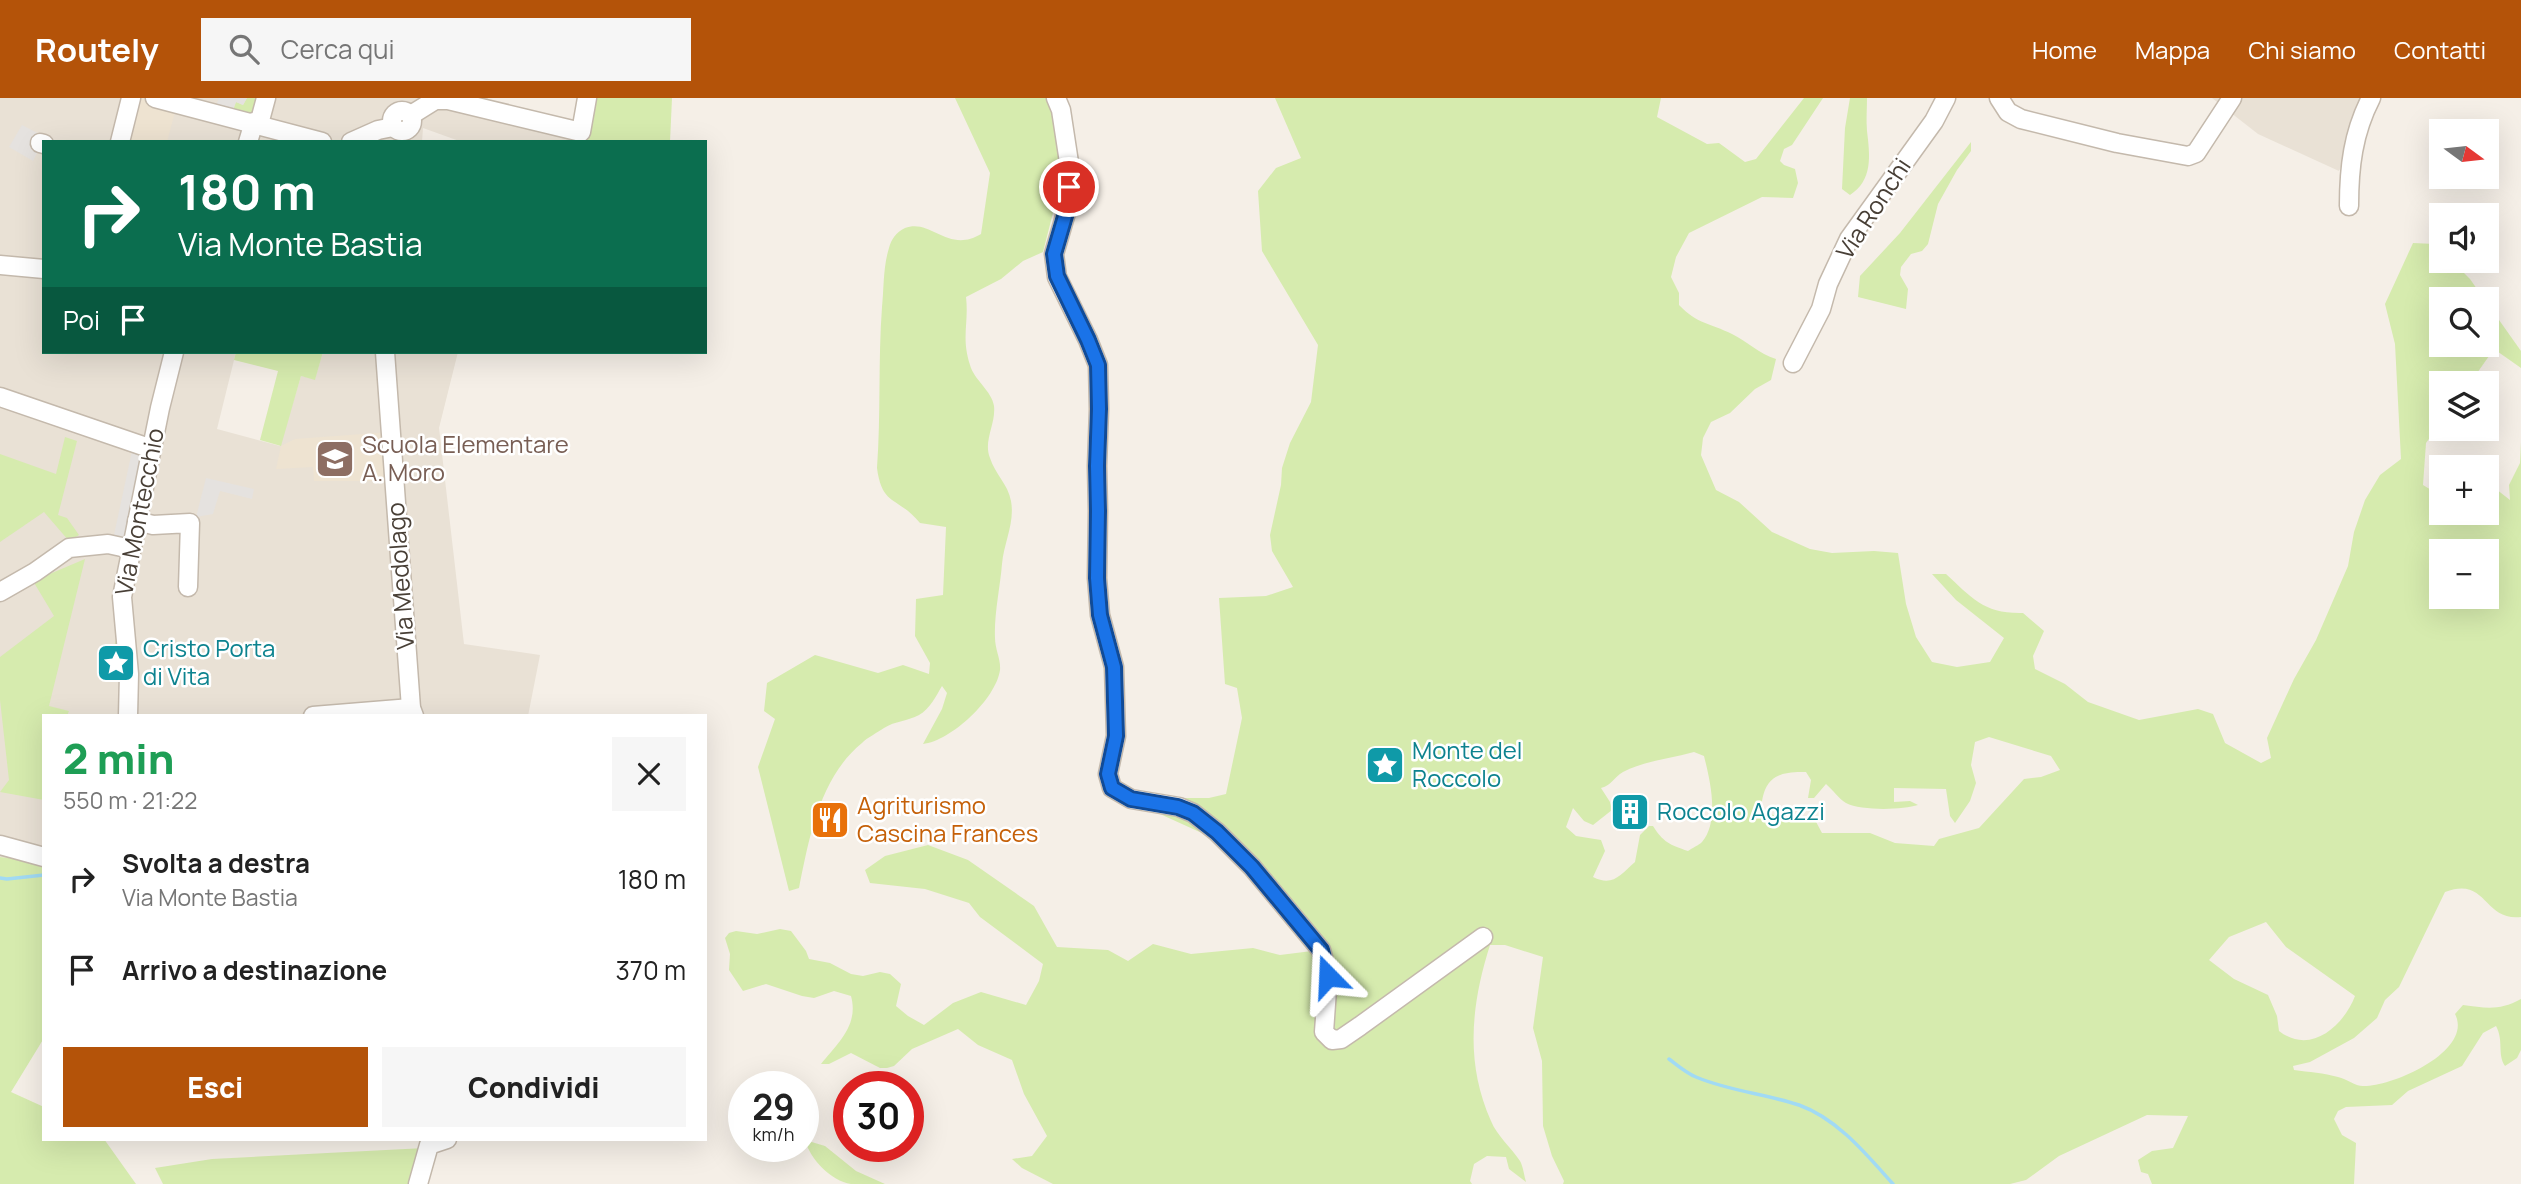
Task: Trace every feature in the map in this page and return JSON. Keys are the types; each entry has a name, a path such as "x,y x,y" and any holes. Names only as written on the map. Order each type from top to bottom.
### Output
{"street":[{"path":"120,140 131,98"},
{"path":"155,98 315,140"},
{"path":"249,140 266,98"},
{"path":"357,140 404,120 435,100 448,100 581,132 587,98"},
{"path":"1056,98 1061,110 1070,169 1068,206 1054,254 1057,276 1098,365 1097,578 1100,615 1114,667 1116,736 1108,774 1112,788 1131,799 1178,807 1193,813 1217,832 1252,867 1321,950 1328,976 1328,1007 1324,1031 1332,1040 1341,1039 1360,1027 1483,937"},
{"name":"Via Ronchi","path":"1793,363 1821,309 1828,284 1849,239 1934,121 1946,98"},
{"path":"2000,98 2008,112 2030,121 2127,145 2189,156 2196,153 2232,98"},
{"path":"2349,206 2352,149 2362,116 2371,98"},
{"path":"0,265 42,269"},
{"name":"Via Montecchio","path":"128,714 129,674 122,597 174,354"},
{"name":"Via Medolago","path":"385,354 412,712"},
{"path":"0,397 152,449"},
{"path":"137,521 153,525 190,523 188,587"},
{"path":"0,592 69,548 108,544 131,549"},
{"path":"362,714 412,712"},
{"path":"0,845 42,856"},
{"path":"418,1184 429,1145 441,1141"}],"shaded area":[{"path":"0,98 488,98 485,108 581,132 579,140 456,140 423,128 422,140 42,140 42,354 236,354 217,429 280,446 301,376 315,379 322,354 458,354 439,428 464,644 540,655 528,714 42,714 42,862 0,857"},
{"path":"131,98 155,98 177,104 168,140 120,140"},
{"path":"219,98 247,98 243,105 236,102 233,110 216,105"},
{"path":"2212,98 2376,98 2339,171 2258,134"},
{"path":"22,125 45,137 33,161 9,147"},
{"name":"Scuola Elementare A. Moro","path":"390,432 394,481 314,481 313,467 276,469 281,446 295,439"},
{"path":"132,451 148,456 128,539 114,535"},
{"path":"206,478 254,489 252,499 220,491 213,514 196,517"}],"green space":[{"path":"247,98 262,98 257,116 233,110 236,102 243,105"},
{"path":"587,98 672,98 670,140 579,140"},
{"path":"955,98 1051,98 1059,132 1055,205 1043,252 1023,261 1001,279 966,297 967,355 975,376 987,390 994,406 988,452 1007,489 1012,509 995,620 995,642 1000,670 997,681 981,705 959,727 946,735 923,744 942,709 947,693 942,686 923,712 884,728 864,741 848,757 836,773 818,810 799,888 789,891 758,767 775,719 764,711 767,683 815,655 878,673 903,665 929,674 930,663 915,636 916,599 943,595 946,527 920,523 887,495 879,480 877,468 881,327 886,263 890,245 897,234 914,226 959,240 981,234 990,173"},
{"path":"1275,98 1661,98 1657,117 1707,144 1719,143 1745,162 1756,159 1804,98 1823,98 1792,145 1784,149 1780,161 1795,169 1798,183 1793,198 1762,197 1689,233 1676,257 1671,277 1679,293 1679,305 1698,320 1732,334 1776,359 1771,380 1755,389 1730,413 1711,422 1703,438 1701,455 1716,490 1739,502 1772,532 1810,549 1832,553 1898,553 1906,604 1916,637 1932,662 1957,667 1990,662 2004,638 1956,600 1932,574 1946,574 1980,603 1998,611 2023,613 2044,631 2033,656 2035,669 2065,684 2088,702 2139,720 2198,709 2213,714 2225,743 2261,763 2271,758 2267,738 2294,679 2316,640 2348,566 2354,532 2365,500 2380,475 2401,459 2395,344 2385,304 2413,243 2429,244 2429,273 2464,273 2476,287 2429,287 2429,357 2488,357 2478,371 2429,371 2429,439 2426,443 2423,485 2429,489 2429,525 2499,525 2499,491 2510,500 2509,485 2520,463 2521,442 2521,917 2499,913 2470,890 2445,892 2399,987 2385,1000 2377,1018 2354,1038 2310,1062 2293,1066 2294,1070 2333,1076 2360,1086 2376,1085 2410,1073 2442,1053 2453,1041 2458,1028 2455,1014 2463,1005 2499,1007 2521,999 2521,1050 2517,1058 2505,1066 2496,1026 2483,1033 2462,1066 2408,1091 2392,1105 2346,1107 2338,1111 2334,1119 2342,1135 2356,1143 2354,1184 2152,1184 2148,1174 2141,1172 2138,1160 2152,1151 2173,1148 2188,1116 2147,1115 2059,1156 2026,1180 2010,1184 1563,1184 1543,1126 1542,1061 1533,1028 1543,957 1505,945 1490,945 1478,990 1474,1056 1477,1077 1491,1121 1520,1161 1526,1182 1509,1169 1506,1157 1487,1156 1474,1164 1470,1181 1472,1184 1053,1184 1022,1168 1012,1159 1032,1156 1047,1136 1024,1094 1012,1060 978,1045 958,1029 912,1049 894,1066 887,1068 880,1068 851,1053 829,1064 821,1064 850,1025 853,1006 851,996 834,991 814,998 766,984 743,991 729,970 730,954 725,938 729,933 736,931 757,934 780,929 791,931 809,959 830,963 851,974 890,974 901,984 896,1006 924,1025 953,1003 981,992 1026,1005 1039,981 1043,964 980,917 969,903 925,889 870,883 865,870 885,856 928,845 968,860 1034,906 1057,947 1108,950 1128,961 1153,944 1191,954 1253,948 1280,955 1320,950 1269,876 1204,834 1138,804 1145,798 1209,798 1226,794 1242,718 1237,688 1225,684 1219,598 1266,596 1293,587 1272,551 1270,535 1282,468 1290,443 1311,402 1318,345 1262,251 1258,191 1276,168 1301,158","holes":["1989,737 2051,756 2060,770 2041,777 2024,779 1979,828 1939,839 1934,846 1895,843 1870,833 1822,833 1814,818 1794,820 1761,811 1765,791 1773,779 1786,773 1806,772 1811,780 1808,798 1814,798 1826,784 1846,803 1861,807 1893,809 1918,805 1910,801 1894,802 1894,788 1946,789 1950,816 1955,823 1970,801 1976,783 1971,765 1975,742","1694,752 1704,756 1712,800 1711,823 1702,842 1688,851 1668,842 1653,826 1649,826 1640,835 1635,862 1611,880 1593,877 1605,851 1601,840 1576,836 1566,827 1573,808 1584,821 1593,825 1612,810 1601,788 1620,774 1649,762","2266,922 2286,947 2355,996 2343,1017 2325,1034 2303,1040 2291,1038 2279,1031 2277,1016 2268,995 2234,979 2209,960 2229,937"]},
{"path":"1850,98 1867,98 1869,158 1863,182 1850,195 1842,189 1845,128"},
{"path":"1971,142 1971,151 1938,204 1928,244 1922,251 1911,254 1901,267 1900,275 1908,289 1906,309 1858,297 1860,276 1900,233"},
{"path":"2499,320 2521,351 2521,368 2499,353"},
{"path":"236,354 322,354 315,380 301,376 281,446 260,440 278,371 234,360"},
{"path":"65,437 77,441 58,515 67,518 79,535 69,541 44,512 0,542 0,454 56,474"},
{"path":"85,559 49,706 69,711 68,714 42,714 42,800 0,792 9,780 0,700 0,657 54,616 33,581"},
{"path":"116,639 129,674 108,670"},
{"path":"0,857 42,862 42,1041 11,1092 42,1106 42,1141 105,1141 136,1184 0,1184"},
{"path":"819,1144 833,1152 833,1162 845,1162 856,1171 885,1184 851,1184 829,1174 817,1162"},
{"path":"425,1148 413,1184 163,1184 155,1168 212,1159"}],"waterway":[{"path":"0,878 42,875"},
{"path":"1669,1059 1689,1073 1709,1082 1786,1101 1813,1111 1851,1139 1893,1184"}],"place":[{"name":"Scuola Elementare A. Moro","path":"335,459"},
{"name":"Cristo Porta di Vita","path":"116,663"},
{"name":"Monte del Roccolo","path":"1385,765"},
{"name":"Roccolo Agazzi","path":"1630,812"},
{"name":"Agriturismo Cascina Frances","path":"830,820"}],"route":[{"path":"1069,187 1068,206 1054,254 1057,276 1098,365 1097,578 1100,615 1114,667 1117,708 1116,736 1108,774 1112,788 1131,799 1178,807 1193,813 1217,832 1252,867 1321,950 1328,976"}]}
